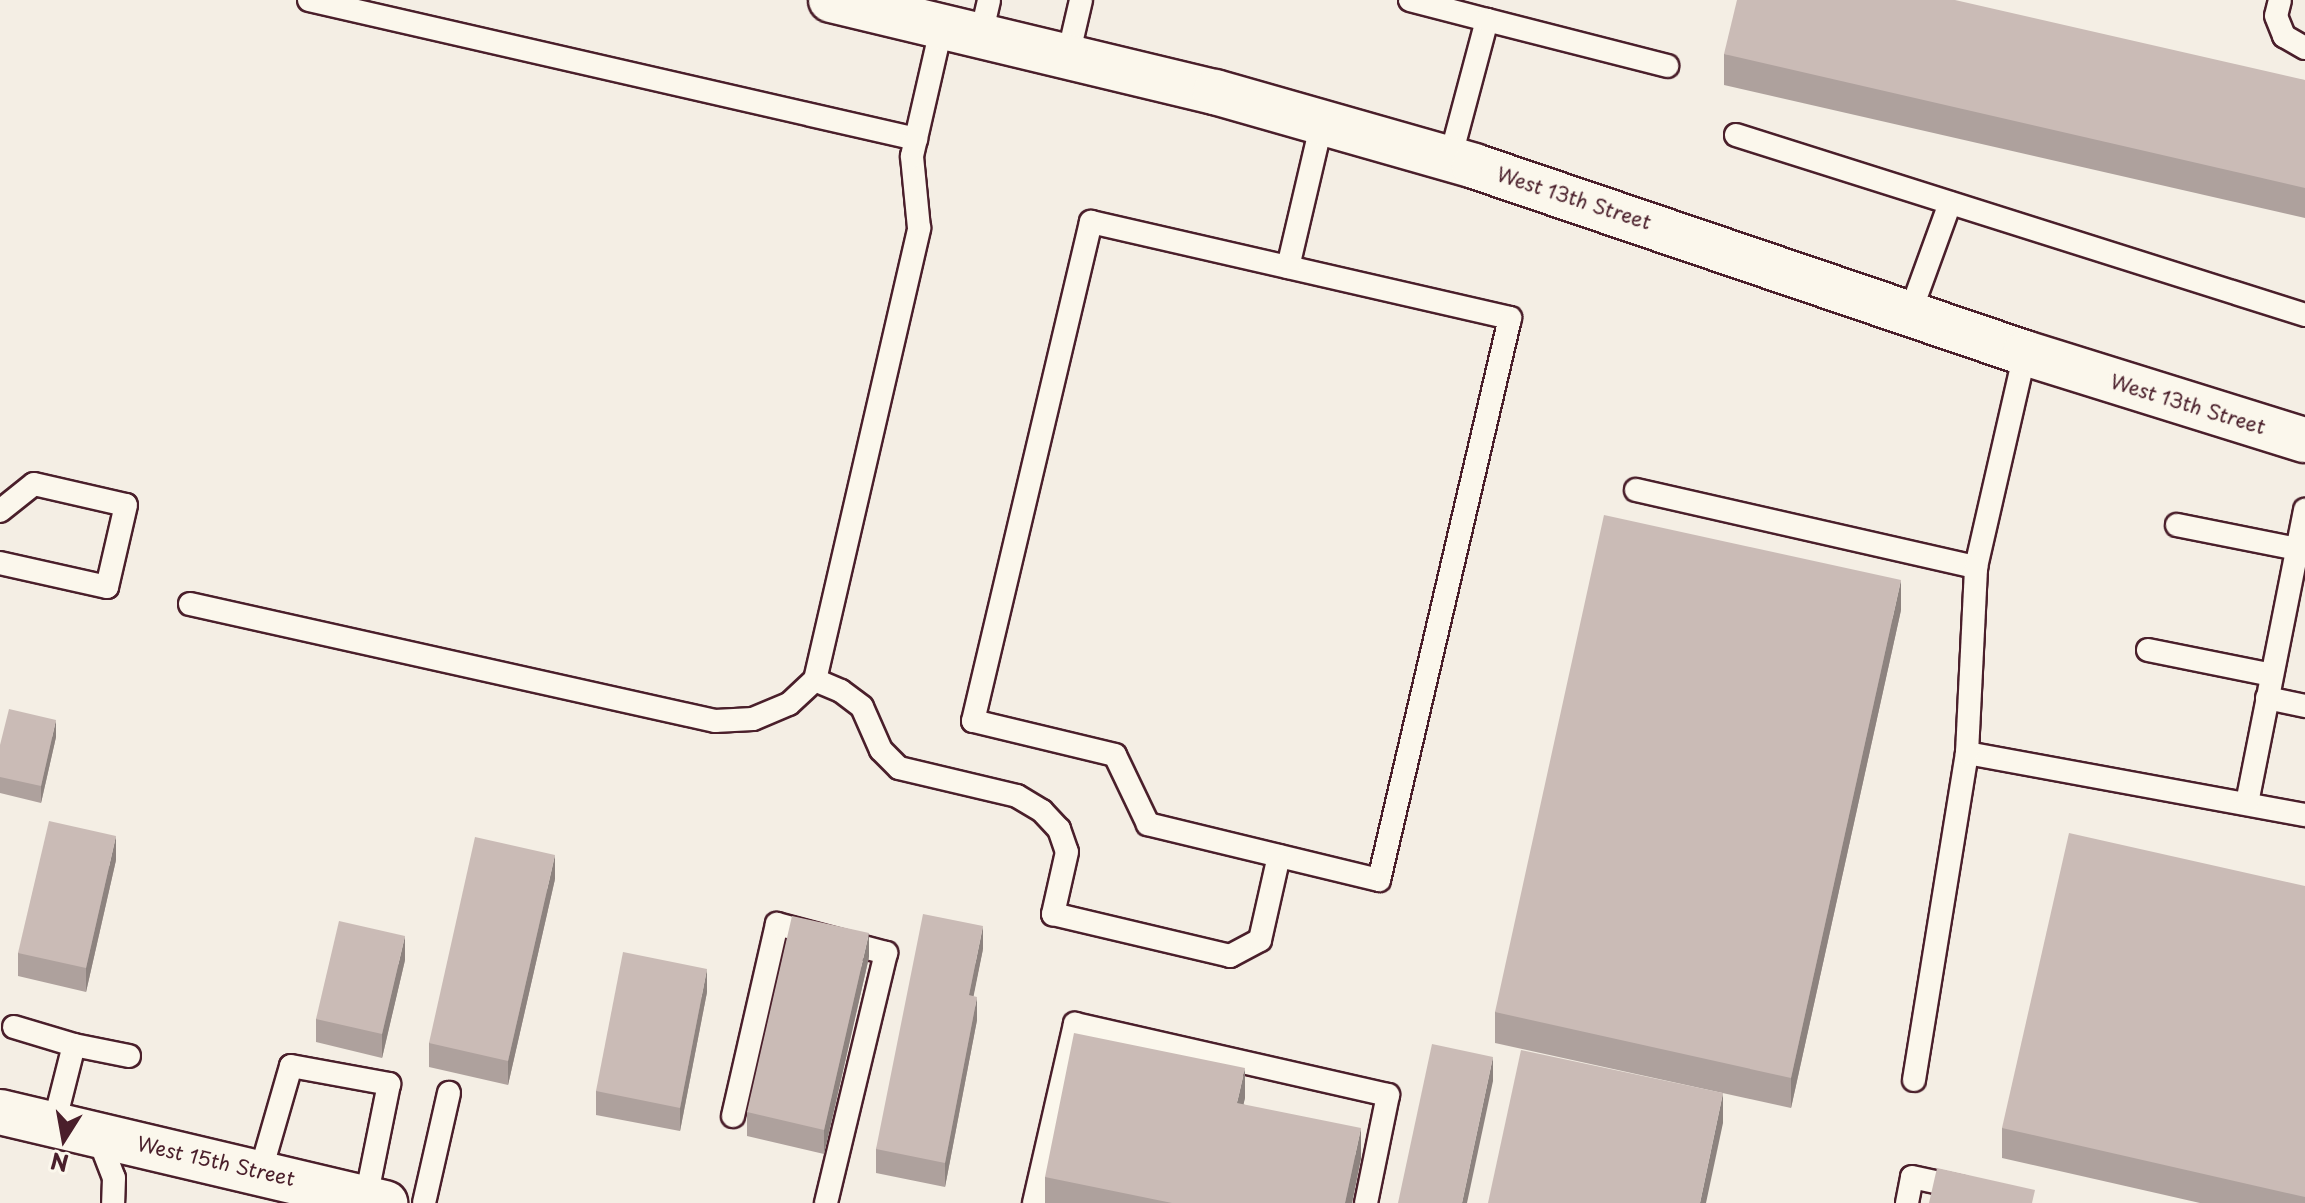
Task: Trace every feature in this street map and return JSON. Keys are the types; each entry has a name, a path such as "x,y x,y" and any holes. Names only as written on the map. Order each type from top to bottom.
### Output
{"street":[{"name":"West 13th Street","path":"831,0 971,20 1068,56 1322,122 1450,159 2025,353 2305,440"},
{"name":"West 15th Street","path":"0,1112 261,1170 376,1200"}],"lane":[{"path":"309,0 916,139"},
{"path":"1068,56 1081,0"},
{"path":"1410,0 1667,66"},
{"path":"2280,0 2276,16 2284,36 2305,48"},
{"path":"190,604 715,721 753,719 789,704 815,680 919,228 912,156 916,139 971,20"},
{"path":"1450,159 1487,20"},
{"path":"1288,267 1322,122"},
{"path":"1736,135 2305,315"},
{"path":"1910,313 1950,203"},
{"path":"1091,222 1510,318 1379,880 1279,856 1148,824 1115,755 973,721 1091,222"},
{"path":"1914,1080 1967,753 1976,567 2025,353"},
{"path":"0,511 34,484 126,505 107,587 0,563"},
{"path":"1636,490 1976,567"},
{"path":"2247,803 2272,675 2297,594 2297,549 2305,510"},
{"path":"2177,525 2297,549"},
{"path":"2148,650 2272,675"},
{"path":"815,680 841,691 862,707 881,750 899,768 1017,796 1042,811 1059,829 1067,852 1053,914 1230,956 1260,940 1279,856"},
{"path":"2267,698 2305,706"},
{"path":"1967,753 2305,815"},
{"path":"733,1116 777,924 886,953 826,1203"},
{"path":"1034,1203 1075,1024 1388,1095 1366,1203"},
{"path":"14,1027 74,1045 129,1056"},
{"path":"54,1124 74,1045"},
{"path":"261,1170 291,1066 389,1084 376,1200"},
{"path":"424,1203 449,1093"},
{"path":"97,1134 114,1178 113,1203"},
{"path":"1907,1203 1912,1177 1986,1193"}],"building":[{"path":"1737,0 1955,0 2305,80 2305,188 1724,54"},
{"path":"1604,515 1901,580 1791,1078 1495,1012"},
{"path":"9,709 56,720 41,786 0,777 0,745"},
{"path":"49,821 116,836 86,968 18,953"},
{"path":"2069,833 2305,886 2305,1197 2002,1128"},
{"path":"475,837 555,855 508,1061 429,1043"},
{"path":"923,914 983,926 969,995 977,997 945,1163 876,1149"},
{"path":"792,916 869,933 824,1130 747,1112"},
{"path":"339,921 405,936 382,1034 316,1019"},
{"path":"623,952 707,969 680,1108 596,1091"},
{"path":"1074,1033 1245,1068 1237,1103 1361,1128 1345,1203 1172,1203 1045,1177"},
{"path":"1432,1044 1493,1057 1462,1203 1398,1203"},
{"path":"1521,1050 1723,1093 1700,1203 1488,1203"},
{"path":"1937,1168 2035,1190 2032,1203 1929,1203"}]}
